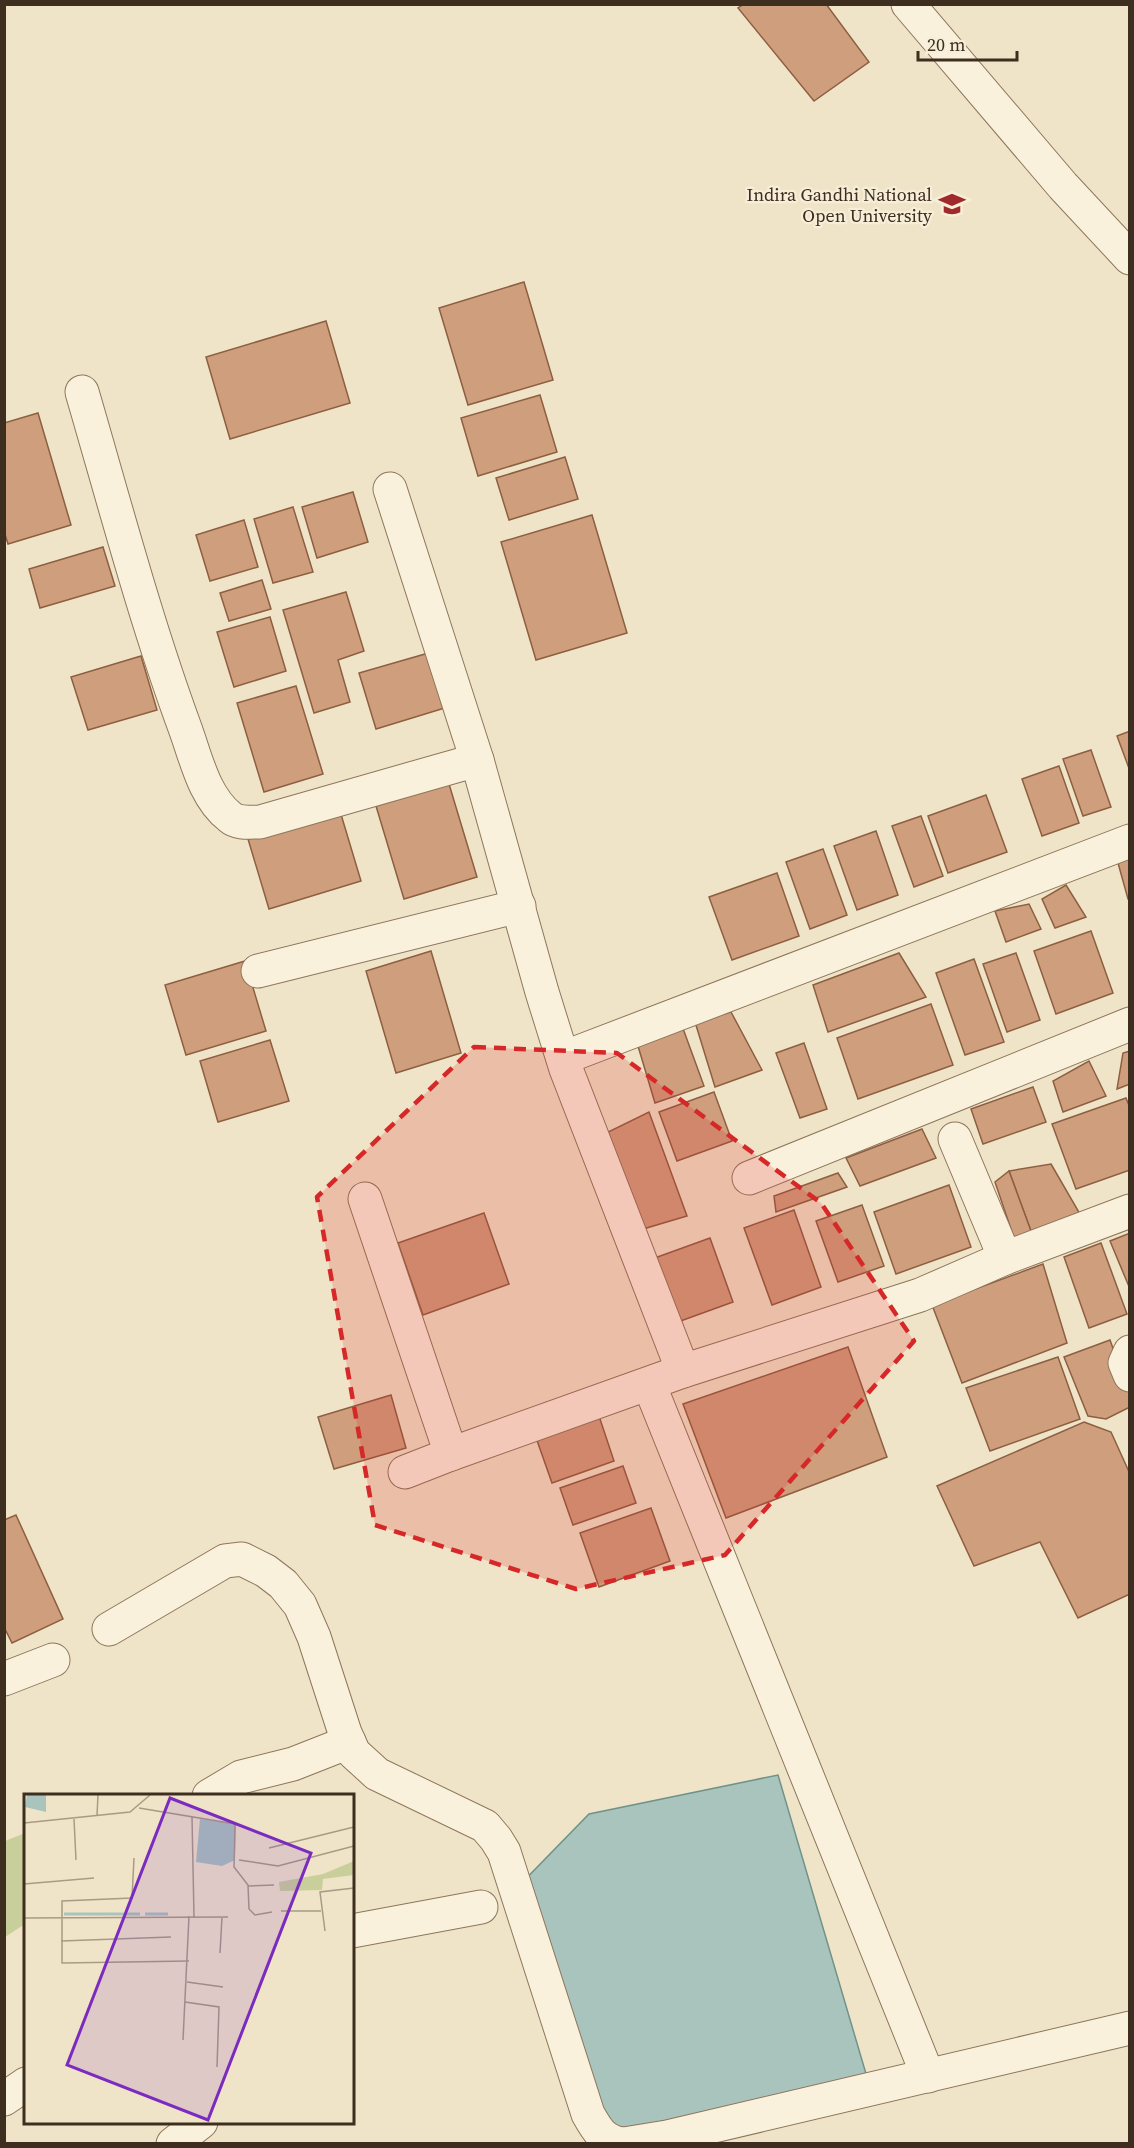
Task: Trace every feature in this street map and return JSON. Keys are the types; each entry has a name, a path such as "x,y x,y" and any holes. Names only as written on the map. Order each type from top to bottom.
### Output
{"street":[{"path":"908,4 1063,186 1130,258"},
{"path":"82,392 165,674 206,783 215,802 231,818 239,822 260,822 477,760"},
{"path":"390,489 477,760 542,992 563,1058 683,1371"},
{"path":"563,1058 1130,841"},
{"path":"258,971 519,906"},
{"path":"749,1178 1130,1024"},
{"path":"955,1139 1005,1258"},
{"path":"365,1199 451,1454"},
{"path":"405,1472 683,1371 920,1294 1005,1258 1130,1211"},
{"path":"1130,1352 1125,1363 1130,1375"},
{"path":"649,1384 928,2076"},
{"path":"109,1629 225,1561 242,1559 266,1571 283,1584 300,1605 314,1637 354,1753 377,1774 485,1826 504,1852 588,2114 597,2131 610,2142 623,2144 667,2137 1130,2028"},
{"path":"4,1679 53,1660"},
{"path":"212,1794 242,1777 293,1764 349,1742"},
{"path":"354,1931 481,1907"},
{"path":"4,2098 24,2085"},
{"path":"173,2144 198,2124"}],"highlighted area":[{"path":"474,1047 617,1053 821,1203 914,1341 725,1555 576,1589 375,1525 317,1197"}],"green space":[{"path":"24,1833 24,1925 5,1937 5,1841"}],"water":[{"path":"778,1775 869,2084 598,2143 511,1894 589,1814"}],"building":[{"path":"744,4 826,4 869,62 814,101 738,8"},
{"path":"524,282 553,380 468,405 439,308"},
{"path":"326,321 350,403 230,439 206,357"},
{"path":"540,395 557,452 478,476 461,418"},
{"path":"38,413 71,525 8,544 4,531 4,423"},
{"path":"565,457 578,499 509,520 496,478"},
{"path":"353,492 368,542 317,558 302,507"},
{"path":"293,507 313,572 273,583 254,519"},
{"path":"592,515 627,633 536,660 501,542"},
{"path":"244,520 258,567 210,581 196,535"},
{"path":"103,547 115,586 40,608 29,569"},
{"path":"262,580 271,609 229,621 220,593"},
{"path":"346,592 364,651 338,660 350,702 314,713 283,610"},
{"path":"270,617 286,671 234,687 217,632"},
{"path":"432,652 448,707 376,729 359,673"},
{"path":"141,656 157,710 88,730 71,677"},
{"path":"296,686 323,774 264,792 237,703"},
{"path":"1130,731 1130,771 1117,736"},
{"path":"1091,750 1111,807 1083,816 1063,759"},
{"path":"1059,766 1079,823 1042,836 1022,779"},
{"path":"449,784 477,877 404,899 376,806"},
{"path":"986,795 1007,852 948,873 928,816"},
{"path":"340,811 361,881 269,909 248,839"},
{"path":"921,816 943,876 914,887 892,826"},
{"path":"876,831 898,895 857,910 834,846"},
{"path":"823,849 847,915 810,929 786,862"},
{"path":"1130,858 1130,899 1128,899 1118,863"},
{"path":"777,873 799,936 732,960 709,897"},
{"path":"1066,885 1086,917 1055,928 1042,899"},
{"path":"1029,904 1041,929 1006,942 995,911"},
{"path":"1091,931 1113,993 1056,1014 1034,951"},
{"path":"431,951 461,1053 396,1073 366,971"},
{"path":"899,953 926,997 828,1032 813,985"},
{"path":"1016,953 1040,1020 1007,1032 983,964"},
{"path":"974,959 1004,1042 965,1055 936,973"},
{"path":"245,961 266,1031 186,1055 165,985"},
{"path":"931,1004 953,1065 858,1099 837,1038"},
{"path":"731,1012 762,1070 715,1087 695,1022"},
{"path":"681,1023 704,1086 655,1103 638,1046"},
{"path":"270,1040 289,1101 218,1122 200,1061"},
{"path":"804,1043 827,1109 800,1118 776,1053"},
{"path":"1130,1051 1130,1084 1117,1089 1123,1053"},
{"path":"1089,1061 1106,1096 1063,1112 1053,1081"},
{"path":"1033,1087 1046,1122 983,1144 971,1109"},
{"path":"714,1092 732,1141 677,1161 659,1112"},
{"path":"1126,1098 1130,1108 1130,1170 1076,1189 1052,1124"},
{"path":"649,1112 687,1216 643,1229 604,1134"},
{"path":"922,1129 936,1158 860,1186 846,1158"},
{"path":"1051,1164 1080,1214 1031,1231 1009,1171"},
{"path":"1009,1171 1031,1231 1016,1244 995,1182"},
{"path":"838,1173 847,1187 776,1212 774,1196"},
{"path":"949,1185 971,1247 896,1274 874,1212"},
{"path":"862,1205 884,1266 838,1282 816,1221"},
{"path":"794,1210 821,1287 772,1305 744,1228"},
{"path":"484,1213 509,1284 423,1315 398,1243"},
{"path":"1130,1233 1130,1289 1110,1241"},
{"path":"710,1238 733,1302 675,1323 652,1259"},
{"path":"1101,1243 1127,1314 1089,1328 1064,1257"},
{"path":"1043,1264 1067,1343 962,1383 932,1305"},
{"path":"1110,1340 1130,1395 1130,1407 1106,1419 1088,1416 1064,1357"},
{"path":"848,1347 887,1457 726,1518 683,1404"},
{"path":"1058,1357 1080,1419 990,1451 966,1388"},
{"path":"391,1395 406,1448 334,1469 318,1417"},
{"path":"597,1410 614,1461 552,1483 534,1432"},
{"path":"1084,1422 1111,1432 1130,1474 1130,1594 1078,1618 1040,1542 974,1566 937,1486"},
{"path":"623,1466 636,1503 573,1525 560,1488"},
{"path":"651,1508 670,1561 599,1587 580,1533"},
{"path":"16,1515 63,1619 12,1643 4,1627 4,1520"}],"place":[{"name":"Indira Gandhi National Open University","path":"952,204"}]}
